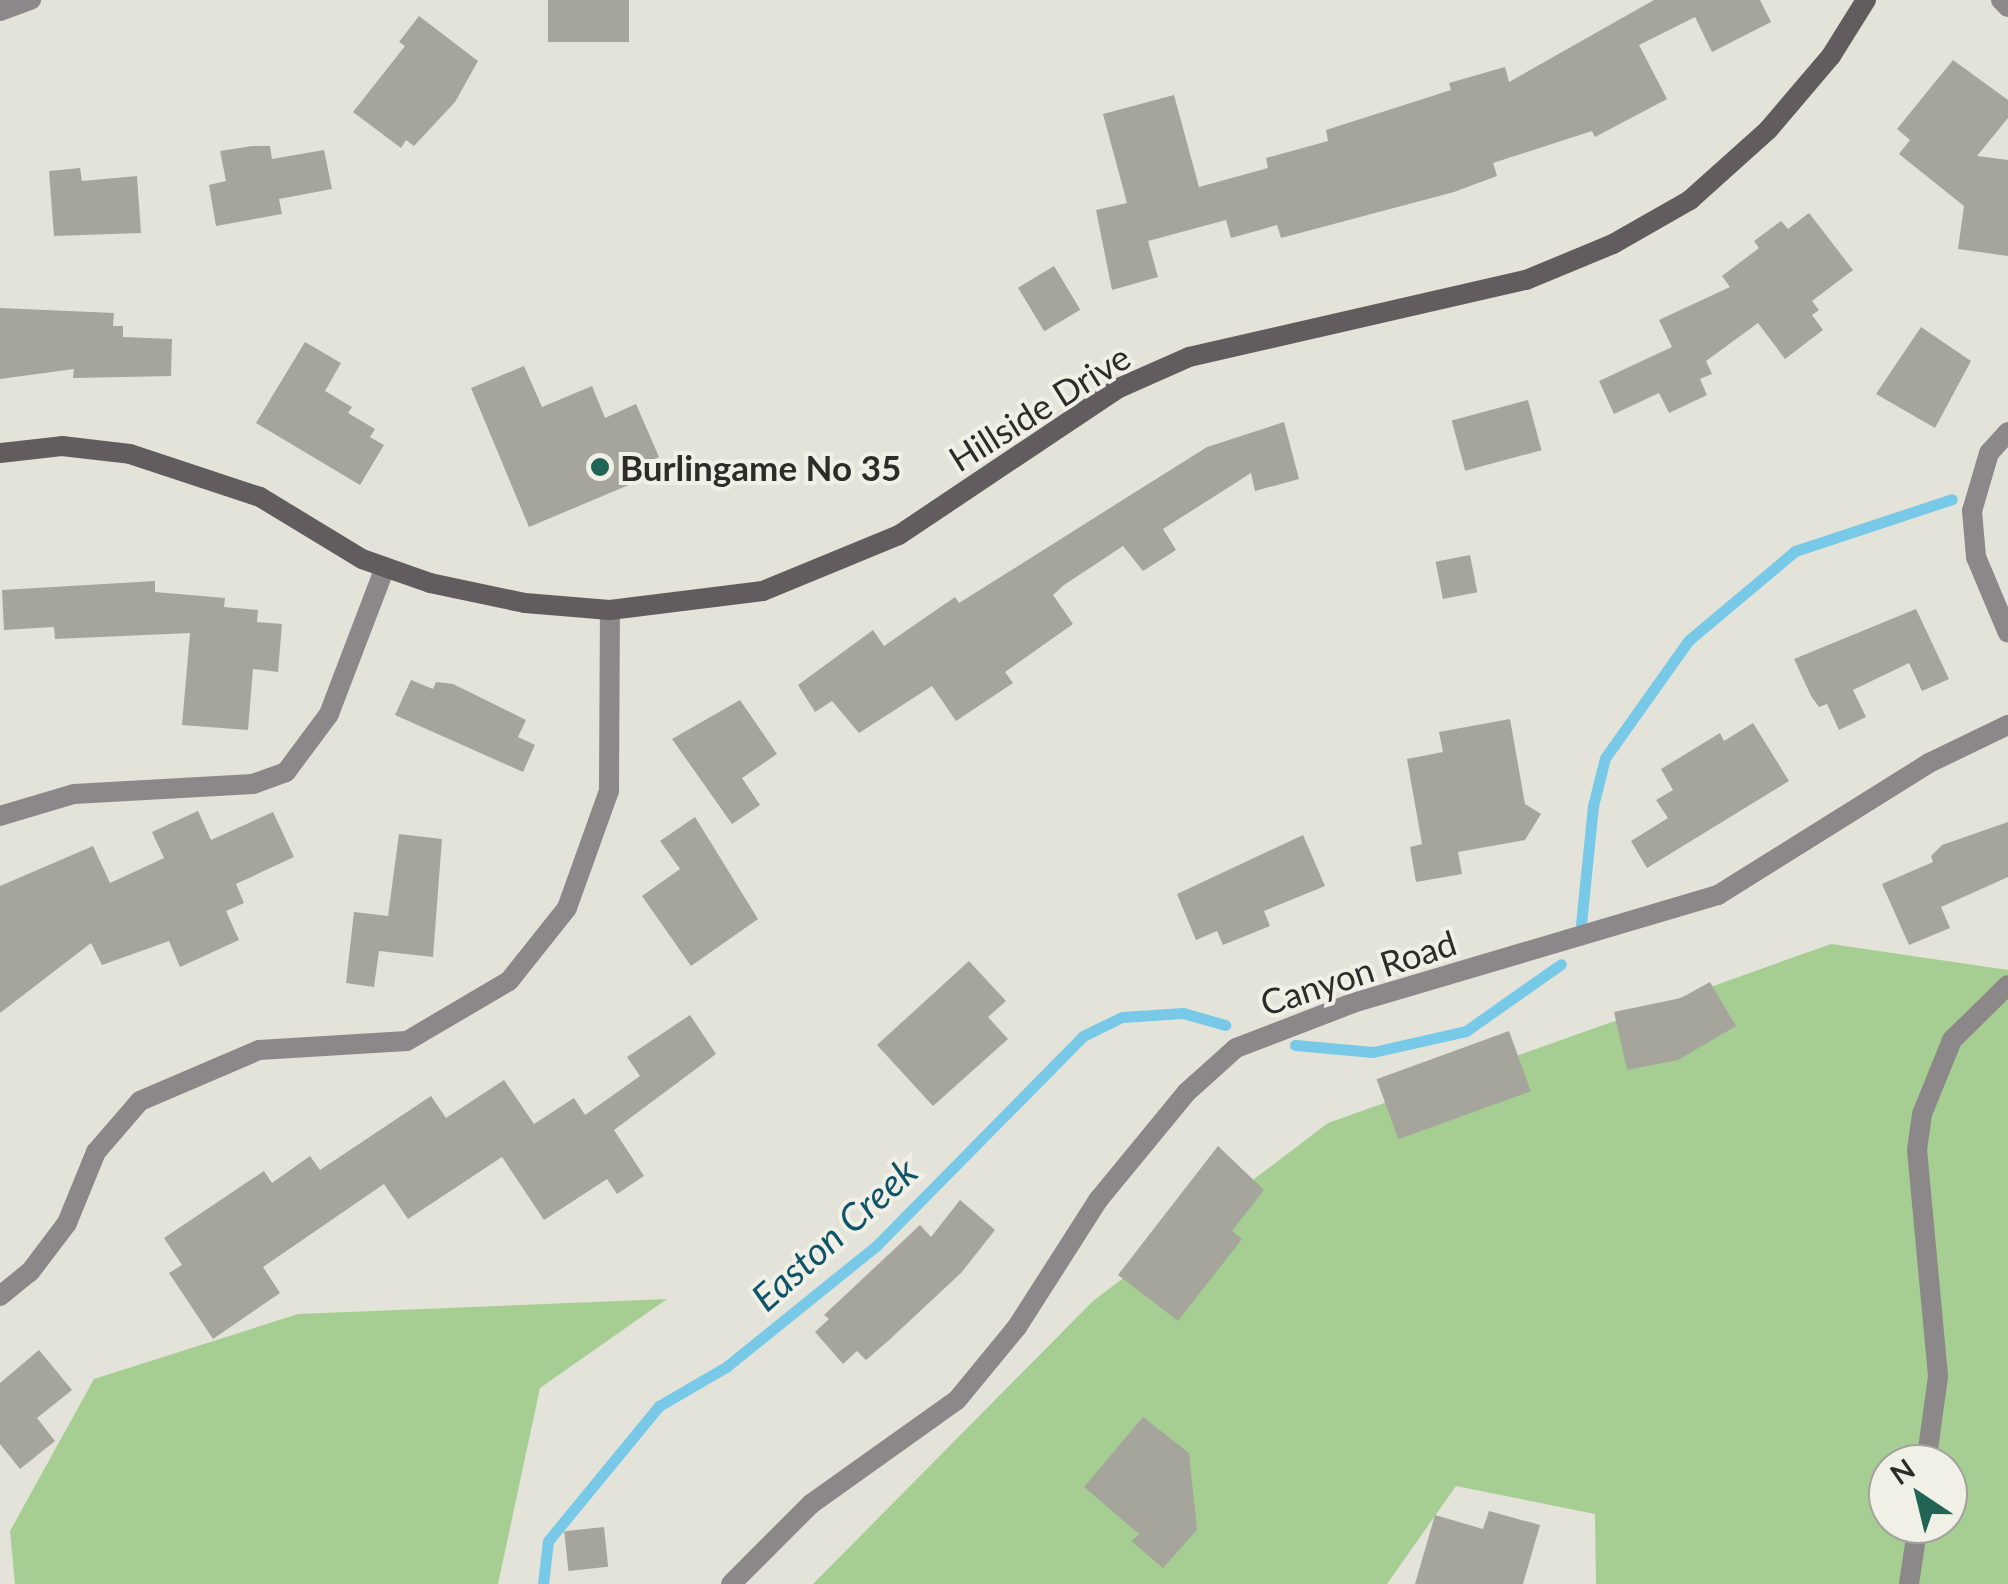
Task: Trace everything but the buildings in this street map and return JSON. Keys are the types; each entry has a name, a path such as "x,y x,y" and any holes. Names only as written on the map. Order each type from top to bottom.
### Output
{"main road":[{"name":"Hillside Drive","path":"0,452 62,446 130,454 200,474 260,498 384,567 525,602 610,610 701,604 823,569 899,535 1119,388 1189,357 1526,280 1612,244 1690,200 1768,130 1831,56 1866,0"}],"street":[{"path":"0,10 31,0"},
{"path":"2001,0 2008,7"},
{"path":"2008,432 1989,453 1972,511 1976,557 2008,633"},
{"path":"0,816 74,794 253,784 286,772 329,714 384,567"},
{"path":"0,1296 30,1272 67,1223 96,1152 140,1101 260,1050 407,1041 510,981 567,908 609,791 610,610"},
{"name":"Canyon Road","path":"731,1584 811,1504 957,1400 1017,1326 1099,1199 1187,1092 1236,1048 1336,1008 1718,895 1929,763 2008,725"},
{"path":"1929,1444 1938,1376 1917,1150 1922,1114 1952,1040 2008,984"},
{"path":"1909,1584 1915,1544"}],"green space":[{"path":"1831,944 2008,970 2008,1584 1596,1584 1595,1514 1456,1486 1387,1584 813,1584 1093,1301 1328,1123"},
{"path":"667,1299 540,1388 498,1584 15,1584 10,1531 94,1379 298,1314"}],"waterway":[{"name":"Easton Creek","path":"1581,924 1593,806 1605,758 1689,640 1795,551 1952,499"},
{"name":"Easton Creek","path":"1295,1045 1373,1052 1466,1031 1561,964"},
{"name":"Easton Creek","path":"543,1584 548,1541 659,1406 726,1367 877,1245 1083,1036 1122,1017 1183,1013 1225,1025"}],"place":[{"name":"Burlingame No 35","path":"600,467"}]}
